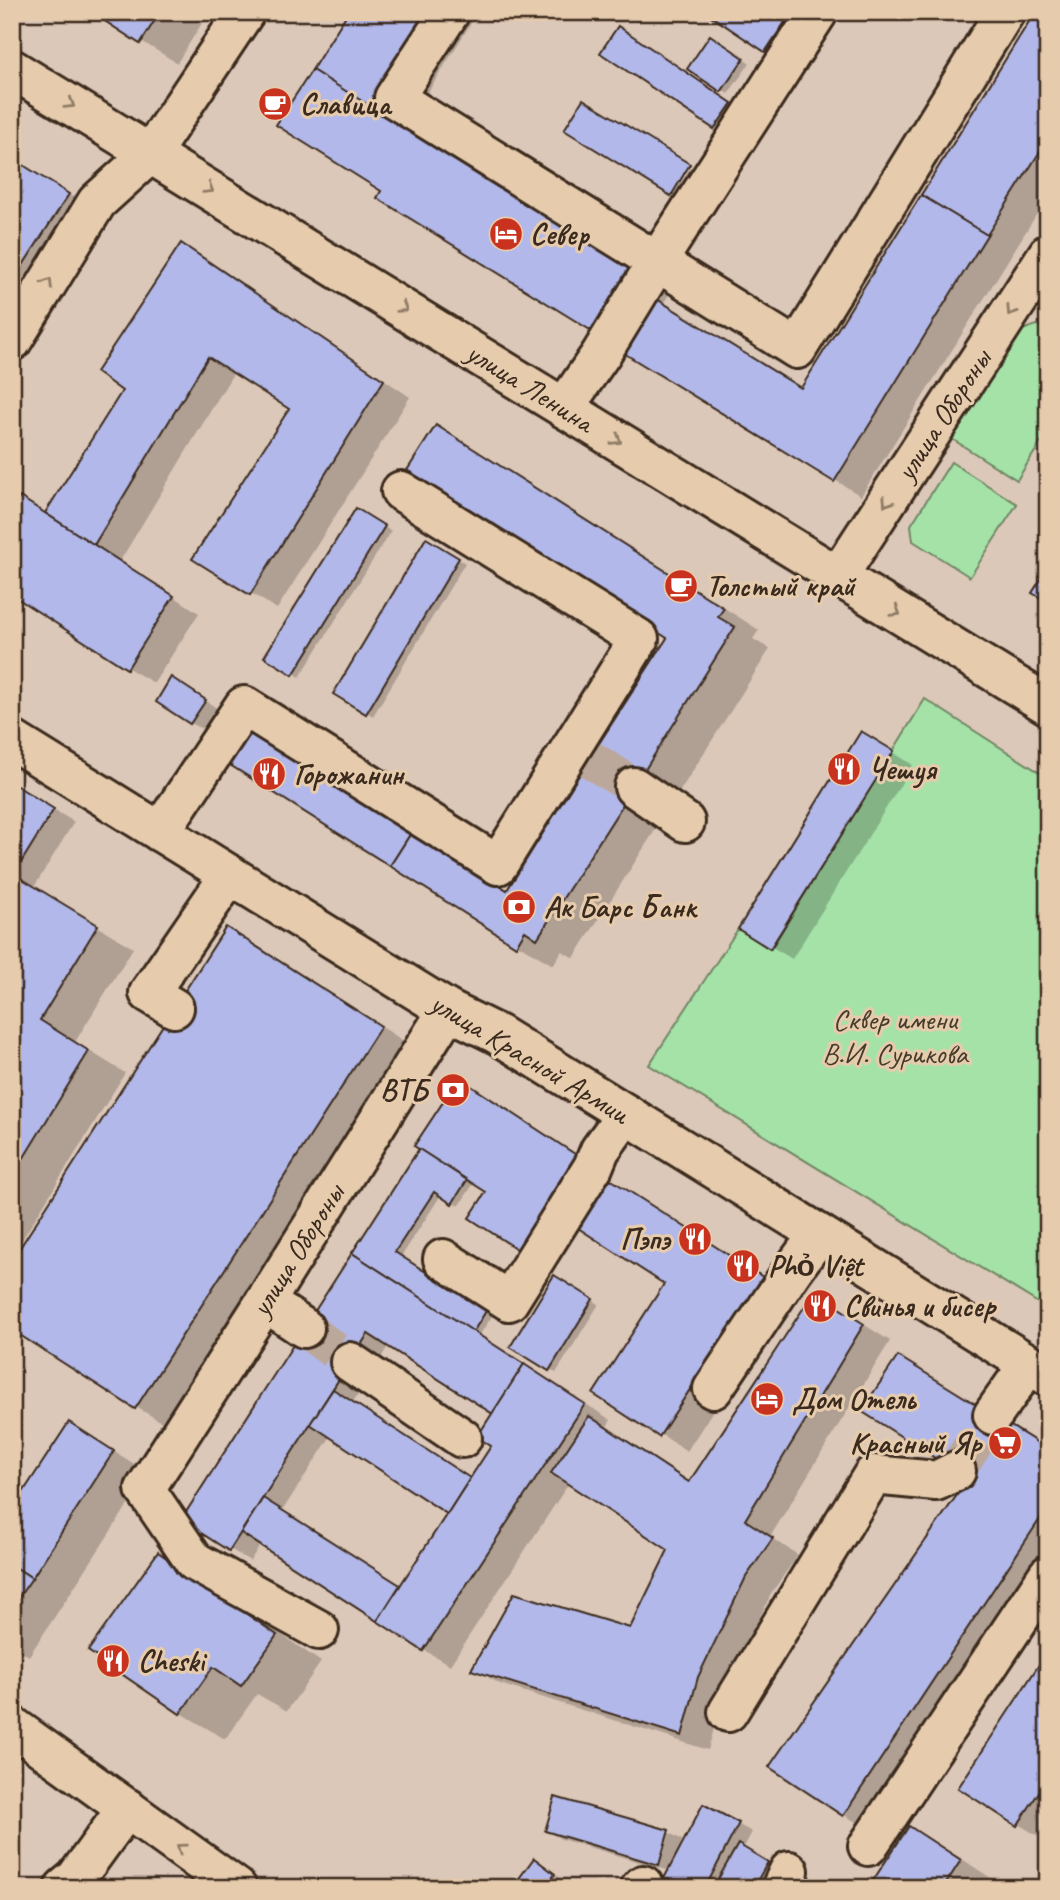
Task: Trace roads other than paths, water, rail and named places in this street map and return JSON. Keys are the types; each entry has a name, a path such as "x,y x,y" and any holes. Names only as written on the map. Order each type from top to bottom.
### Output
{"street":[{"path":"12,341 97,202 151,153 245,12"},
{"path":"450,12 394,98 797,349 1005,12"},
{"path":"564,408 818,12"},
{"name":"улица Ленина","path":"12,69 1048,705"},
{"name":"улица Обороны","path":"838,576 1048,254"},
{"path":"160,832 244,706 498,864 581,753 639,639 401,491"},
{"name":"улица Красной Армии","path":"12,740 448,1010 498,1034 1038,1370"},
{"path":"634,788 685,822"},
{"path":"174,1008 149,993 230,875"},
{"name":"улица Обороны","path":"319,1630 194,1561 145,1489 448,1010"},
{"path":"443,1259 509,1301 593,1167 600,1150 626,1114"},
{"path":"713,1389 819,1234"},
{"path":"265,1302 304,1328"},
{"path":"351,1362 462,1438"},
{"path":"993,1415 1038,1370"},
{"path":"728,1712 873,1475 936,1481 956,1471"},
{"path":"868,1846 1048,1575"},
{"path":"12,1726 237,1888"},
{"path":"64,1888 76,1878 127,1808"}],"tunnel":[{"path":"590,759 634,787"},
{"path":"304,1328 350,1362"},
{"path":"956,1471 993,1415"}],"place":[{"name":"Славица","path":"275,104"},
{"name":"Север","path":"506,234"},
{"name":"Толстый край","path":"681,586"},
{"name":"Чешуя","path":"844,769"},
{"name":"Горожанин","path":"269,774"},
{"name":"Ак Барс Банк","path":"519,907"},
{"name":"ВТБ","path":"453,1090"},
{"name":"Пэпэ","path":"695,1239"},
{"name":"Phỏ Việt","path":"743,1266"},
{"name":"Свинья и бисер","path":"820,1306"},
{"name":"Дом Отель","path":"767,1399"},
{"name":"Красный Яр","path":"1005,1443"},
{"name":"Cheski","path":"113,1661"}],"park label":[{"name":"Сквер имени В.И. Сурикова","path":"895,1036"}]}
